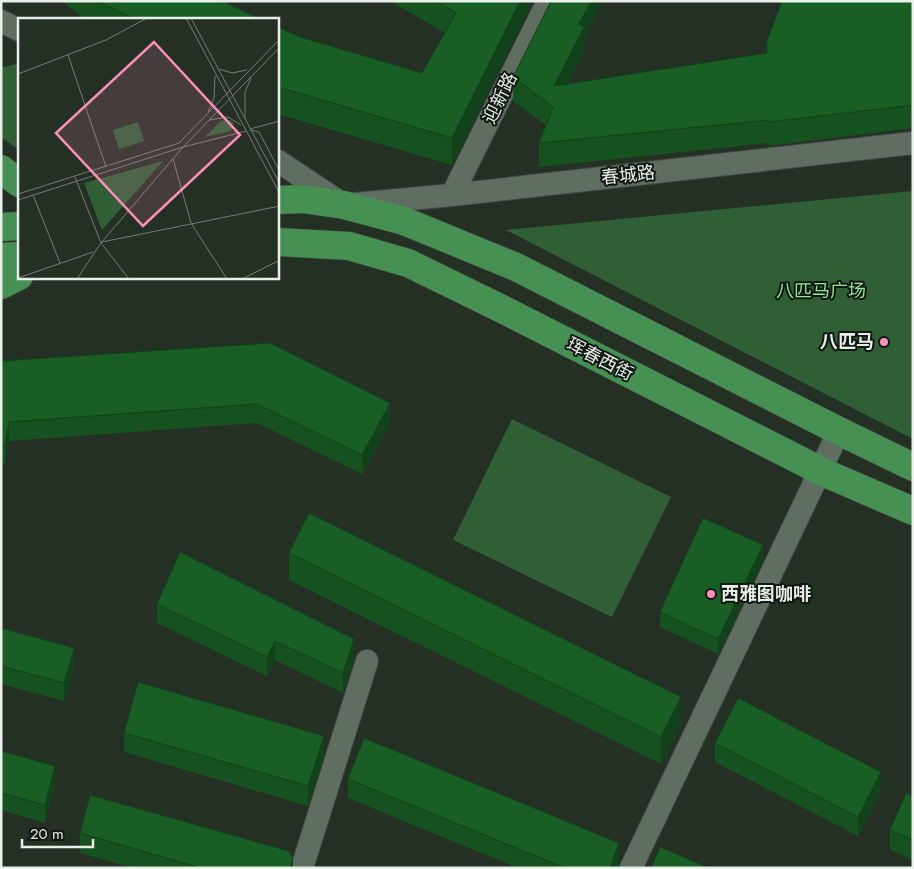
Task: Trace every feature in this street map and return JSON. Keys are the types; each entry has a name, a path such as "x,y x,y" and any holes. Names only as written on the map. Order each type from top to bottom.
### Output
{"main road":[{"path":"1,169 18,182"},
{"path":"279,200 303,199 344,205 404,221 516,267 913,467"},
{"path":"1,227 18,226"},
{"name":"珲春西街","path":"279,242 349,246 408,263 821,470 913,511"},
{"path":"1,257 18,256"},
{"path":"1,284 18,276"}],"street":[{"name":"迎新路","path":"452,195 548,1"},
{"path":"1,21 18,30"},
{"name":"春城路","path":"344,205 452,195 913,142"},
{"path":"279,162 344,205"},
{"path":"631,868 839,431"},
{"path":"302,868 366,662"}],"green space":[{"path":"18,63 18,149 1,137 1,68"},
{"name":"八匹马广场","path":"913,191 913,439 506,230"},
{"path":"512,419 671,497 612,617 453,540"}],"building":[{"path":"98,1 222,1 258,18 133,18"},
{"path":"436,1 520,1 452,138 279,87 279,27 300,37 422,73 456,13"},
{"path":"551,1 591,1 579,24 584,27 554,86 767,53 767,41 782,1 913,1 913,105 769,122 769,120 539,143 553,107 513,77"},
{"path":"270,343 390,403 362,455 257,404 9,422 5,445 1,444 1,361"},
{"path":"309,513 681,697 661,737 289,553"},
{"name":"西雅图咖啡","path":"703,518 763,545 718,639 660,612"},
{"path":"180,552 354,639 343,673 275,641 267,657 157,604"},
{"path":"1,628 74,648 64,683 1,666"},
{"path":"138,682 324,736 308,786 124,733"},
{"path":"738,698 881,772 858,817 715,743"},
{"path":"364,738 619,843 610,868 565,868 348,779"},
{"path":"1,751 55,766 45,805 1,793"},
{"path":"906,793 913,796 913,840 890,830"},
{"path":"90,795 289,851 293,858 290,868 201,868 80,833"},
{"path":"660,847 709,868 651,868"}],"place":[{"name":"八匹马","path":"884,342"},
{"name":"西雅图咖啡","path":"711,594"}]}
